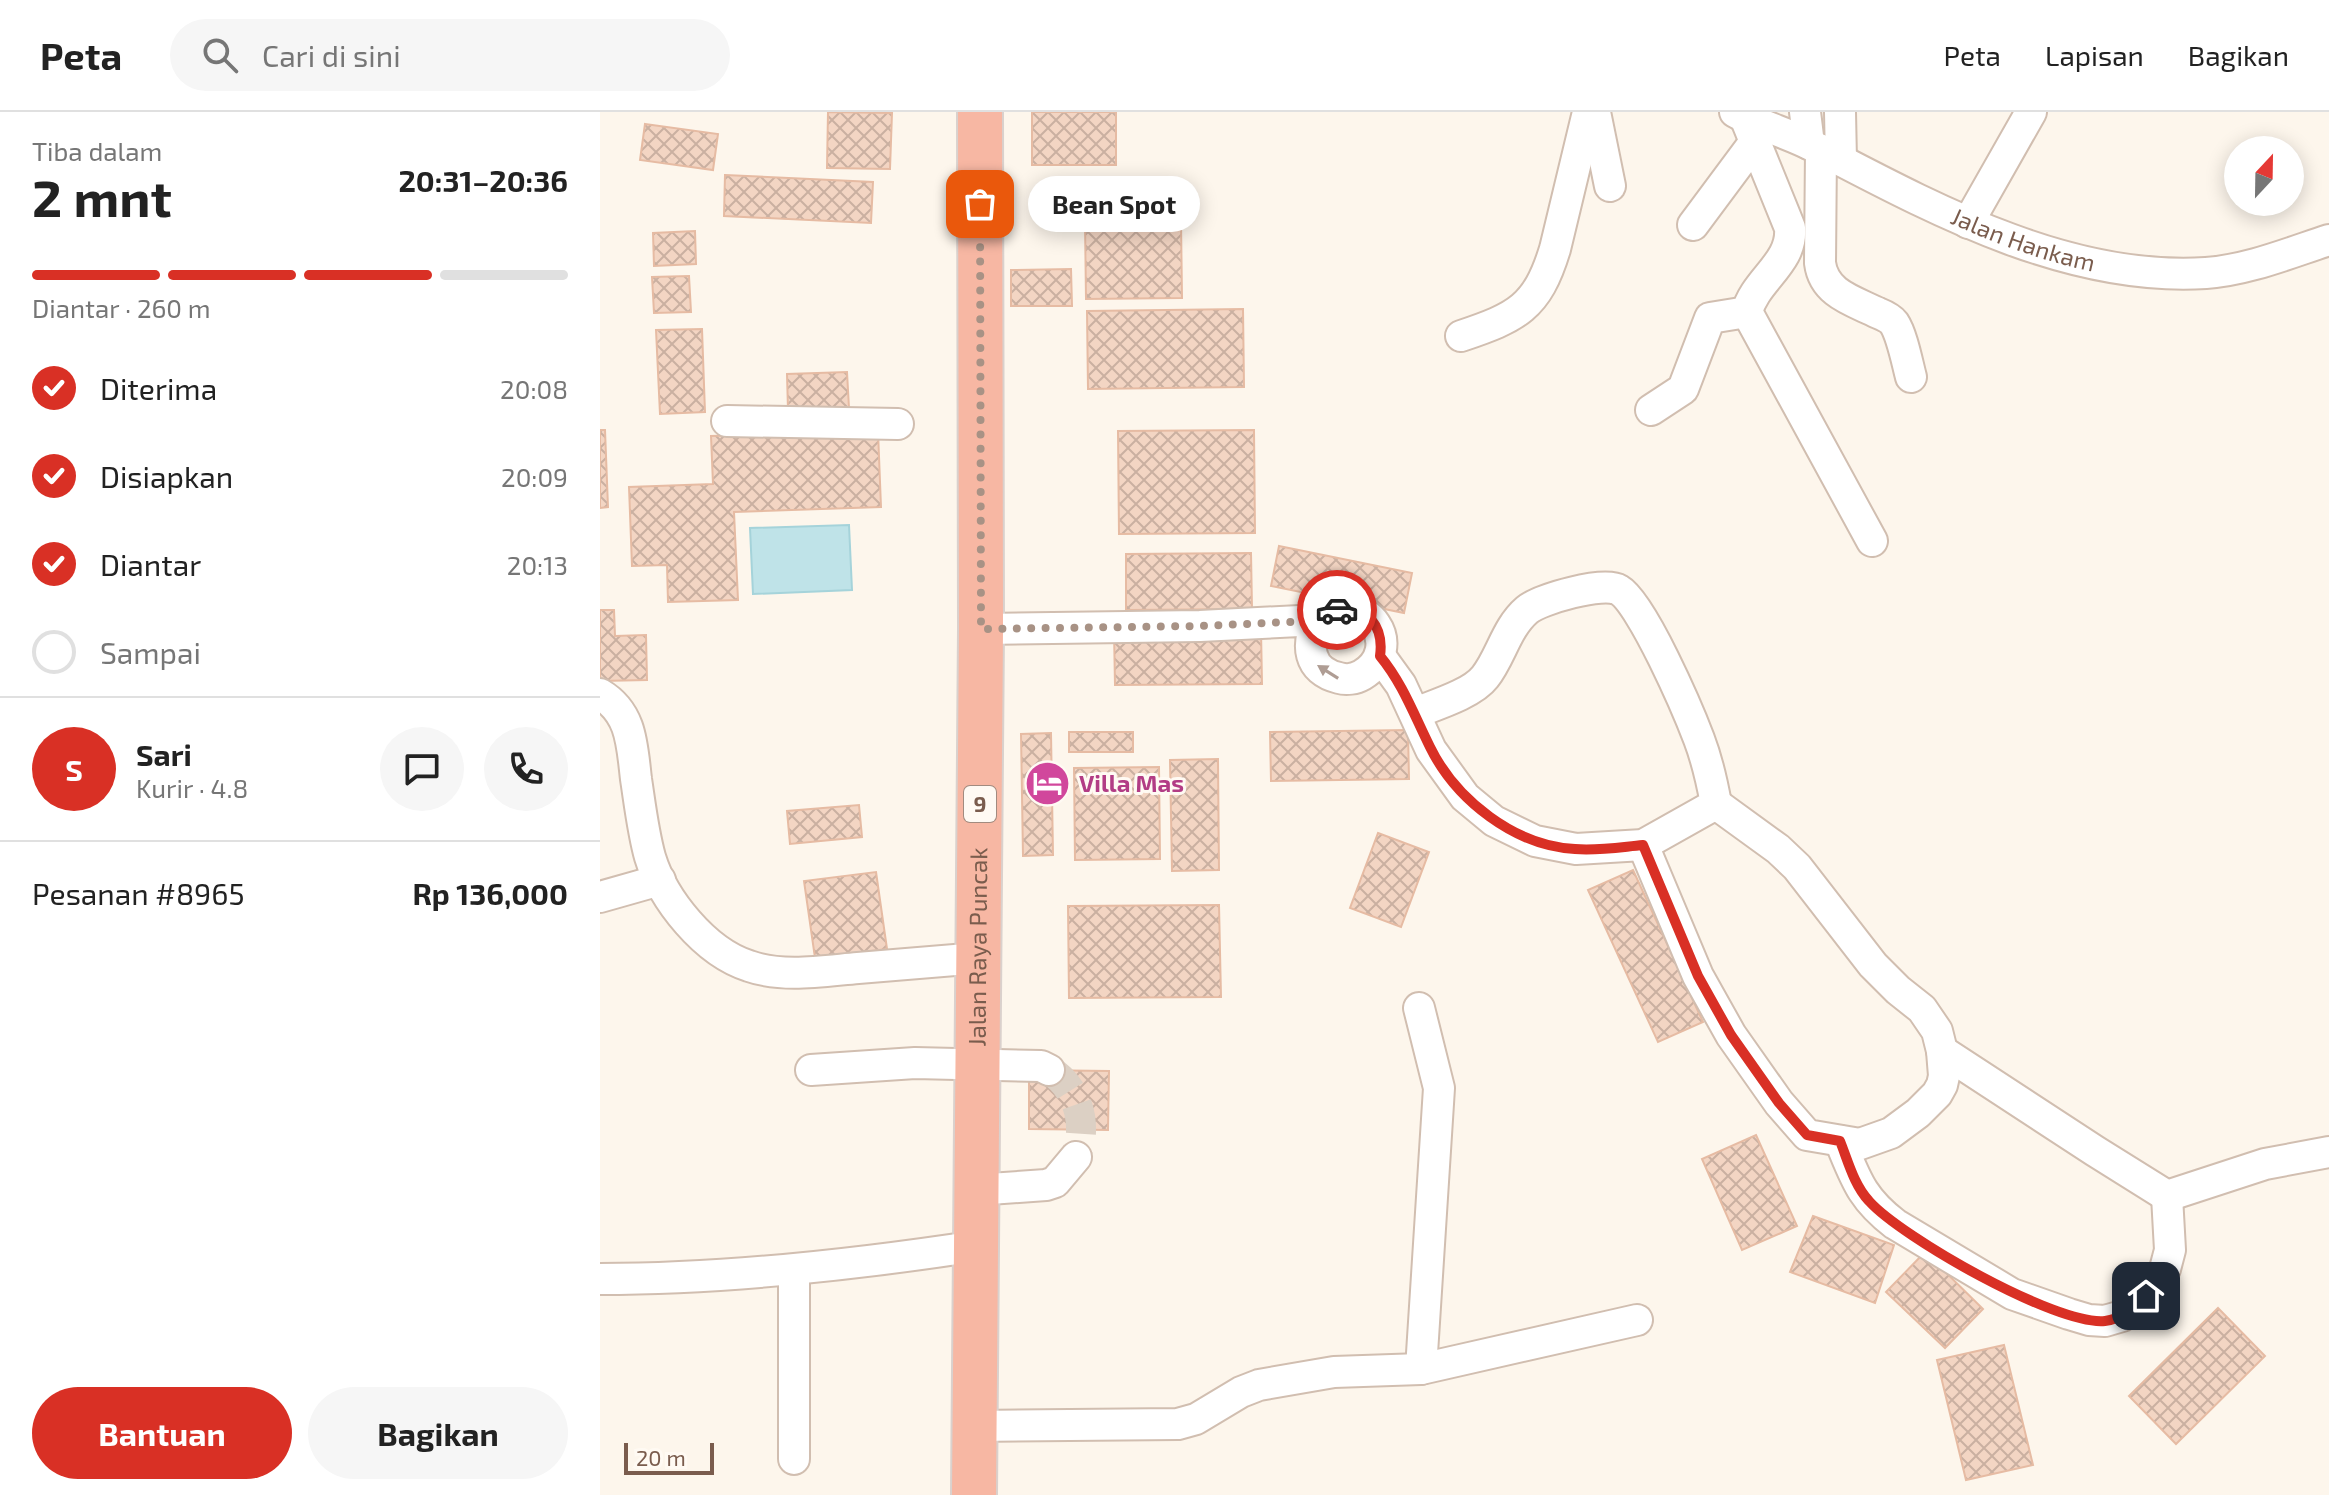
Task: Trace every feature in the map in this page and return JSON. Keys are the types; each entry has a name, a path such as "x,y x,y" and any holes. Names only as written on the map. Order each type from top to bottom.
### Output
{"highway":[{"name":"Jalan Raya Puncak","path":"974,1495 981,629 980,112"}],"street":[{"path":"1461,336 1498,323 1520,311 1536,294 1549,270 1555,249 1588,112"},
{"path":"1595,112 1610,186"},
{"path":"1805,112 1824,151"},
{"path":"1840,112 1824,151 1822,275 1833,289 1846,298 1894,323 1911,377"},
{"path":"1968,223 2031,112"},
{"path":"1693,225 1745,124"},
{"path":"1745,124 1790,228 1784,257 1752,299 1747,312 1872,541"},
{"name":"Jalan Hankam","path":"1745,124 1824,151 1968,223 2075,259 2167,273 2210,273 2329,240"},
{"path":"1651,410 1683,389 1710,318 1747,312"},
{"path":"727,421 898,424"},
{"path":"1415,713 1476,686 1485,678 1519,618 1528,608 1589,588 1612,587 1621,591 1636,607 1659,650 1699,740 1716,804 1778,849 1797,867 1873,965 1928,1016 1937,1031 1942,1051 1944,1076 1937,1094 1907,1123 1874,1140 1860,1144 1807,1135 1779,1103 1731,1035 1698,976 1643,845"},
{"path":"1344,608 1370,617 1378,628 1382,642 1380,656 1371,669 1358,677 1343,680 1328,675 1316,664 1310,649 1311,634 1319,620 1330,612 1344,608"},
{"path":"981,629 1200,626 1319,620"},
{"path":"1380,656 1401,685 1431,750 1465,797 1494,821 1535,841 1576,849 1643,845 1716,804"},
{"path":"600,694 616,706 628,726 644,833 660,880 683,915 711,946 748,966 765,970 817,971 979,958"},
{"path":"600,897 660,880"},
{"path":"1419,1008 1439,1088 1421,1369"},
{"path":"1942,1051 2167,1196"},
{"path":"811,1070 915,1063 1041,1066 1049,1070"},
{"path":"1840,1141 1859,1187 1895,1224 2012,1294 2089,1320 2105,1321 2122,1316 2158,1281 2170,1250 2167,1196"},
{"path":"2167,1196 2265,1164 2329,1152"},
{"path":"975,1190 1046,1185 1055,1182 1076,1157"},
{"path":"600,1279 794,1270 977,1246"},
{"path":"794,1270 794,1459"},
{"path":"974,1426 1178,1424 1196,1419 1259,1385 1334,1372 1421,1369 1637,1320"}],"water":[{"path":"849,525 852,590 753,594 750,528"}],"building":[{"path":"828,112 892,113 890,169 827,168"},
{"path":"1032,112 1116,112 1116,165 1032,165"},
{"path":"645,124 718,134 713,170 640,160"},
{"path":"725,175 873,182 871,223 724,216"},
{"path":"1181,221 1182,298 1086,299 1085,222"},
{"path":"695,231 696,264 654,266 653,233"},
{"path":"1071,269 1072,306 1011,306 1011,270"},
{"path":"689,276 691,312 654,313 652,277"},
{"path":"1243,309 1244,387 1088,389 1087,311"},
{"path":"702,329 705,412 660,414 656,330"},
{"path":"847,372 849,408 788,410 787,374"},
{"path":"600,430 605,430 608,507 600,508"},
{"path":"1254,430 1255,533 1119,534 1118,431"},
{"path":"878,431 881,507 734,512 738,600 668,602 667,565 632,566 629,487 713,484 711,436"},
{"path":"1279,546 1412,573 1404,613 1271,586"},
{"path":"1251,553 1252,609 1126,610 1126,554"},
{"path":"600,610 614,610 615,636 646,635 647,680 600,681"},
{"path":"1261,630 1262,684 1115,685 1114,631"},
{"path":"1408,730 1409,779 1271,781 1270,732"},
{"path":"1069,732 1133,732 1133,752 1069,752"},
{"path":"1051,733 1053,855 1023,856 1021,734"},
{"path":"1218,759 1219,870 1172,871 1170,760"},
{"path":"1159,767 1160,859 1075,860 1074,768"},
{"path":"859,805 862,837 790,844 787,811"},
{"path":"1378,833 1429,852 1401,927 1350,908"},
{"path":"1633,870 1703,1022 1658,1042 1588,890"},
{"path":"876,872 887,949 815,958 804,881"},
{"path":"1219,905 1221,997 1069,998 1068,906"},
{"path":"1029,1070 1109,1071 1108,1130 1029,1129"},
{"path":"1756,1135 1797,1226 1742,1250 1702,1159"},
{"path":"1813,1216 1894,1245 1875,1303 1790,1272"},
{"path":"1925,1252 1983,1309 1945,1348 1886,1292"},
{"path":"2218,1308 2265,1356 2176,1444 2129,1396"},
{"path":"2004,1345 2033,1465 1966,1480 1937,1360"}],"tunnel":[{"path":"1049,1070 1069,1088 1077,1104 1081,1131 1076,1157"}],"way so far":[{"path":"980,204 981,629 1289,622 1319,620 1337,610"}],"place":[{"name":"Bean Spot","path":"980,204"},
{"name":"Villa Mas","path":"1048,784"}],"route":[{"path":"1337,610 1357,610 1370,617 1378,628 1382,642 1380,656 1412,705 1431,750 1465,797 1494,821 1535,841 1557,847 1576,849 1643,845 1698,976 1731,1035 1779,1103 1807,1135 1840,1141 1859,1187 1881,1213 1915,1237 2012,1294 2069,1314 2105,1321 2122,1316 2146,1296"}]}
